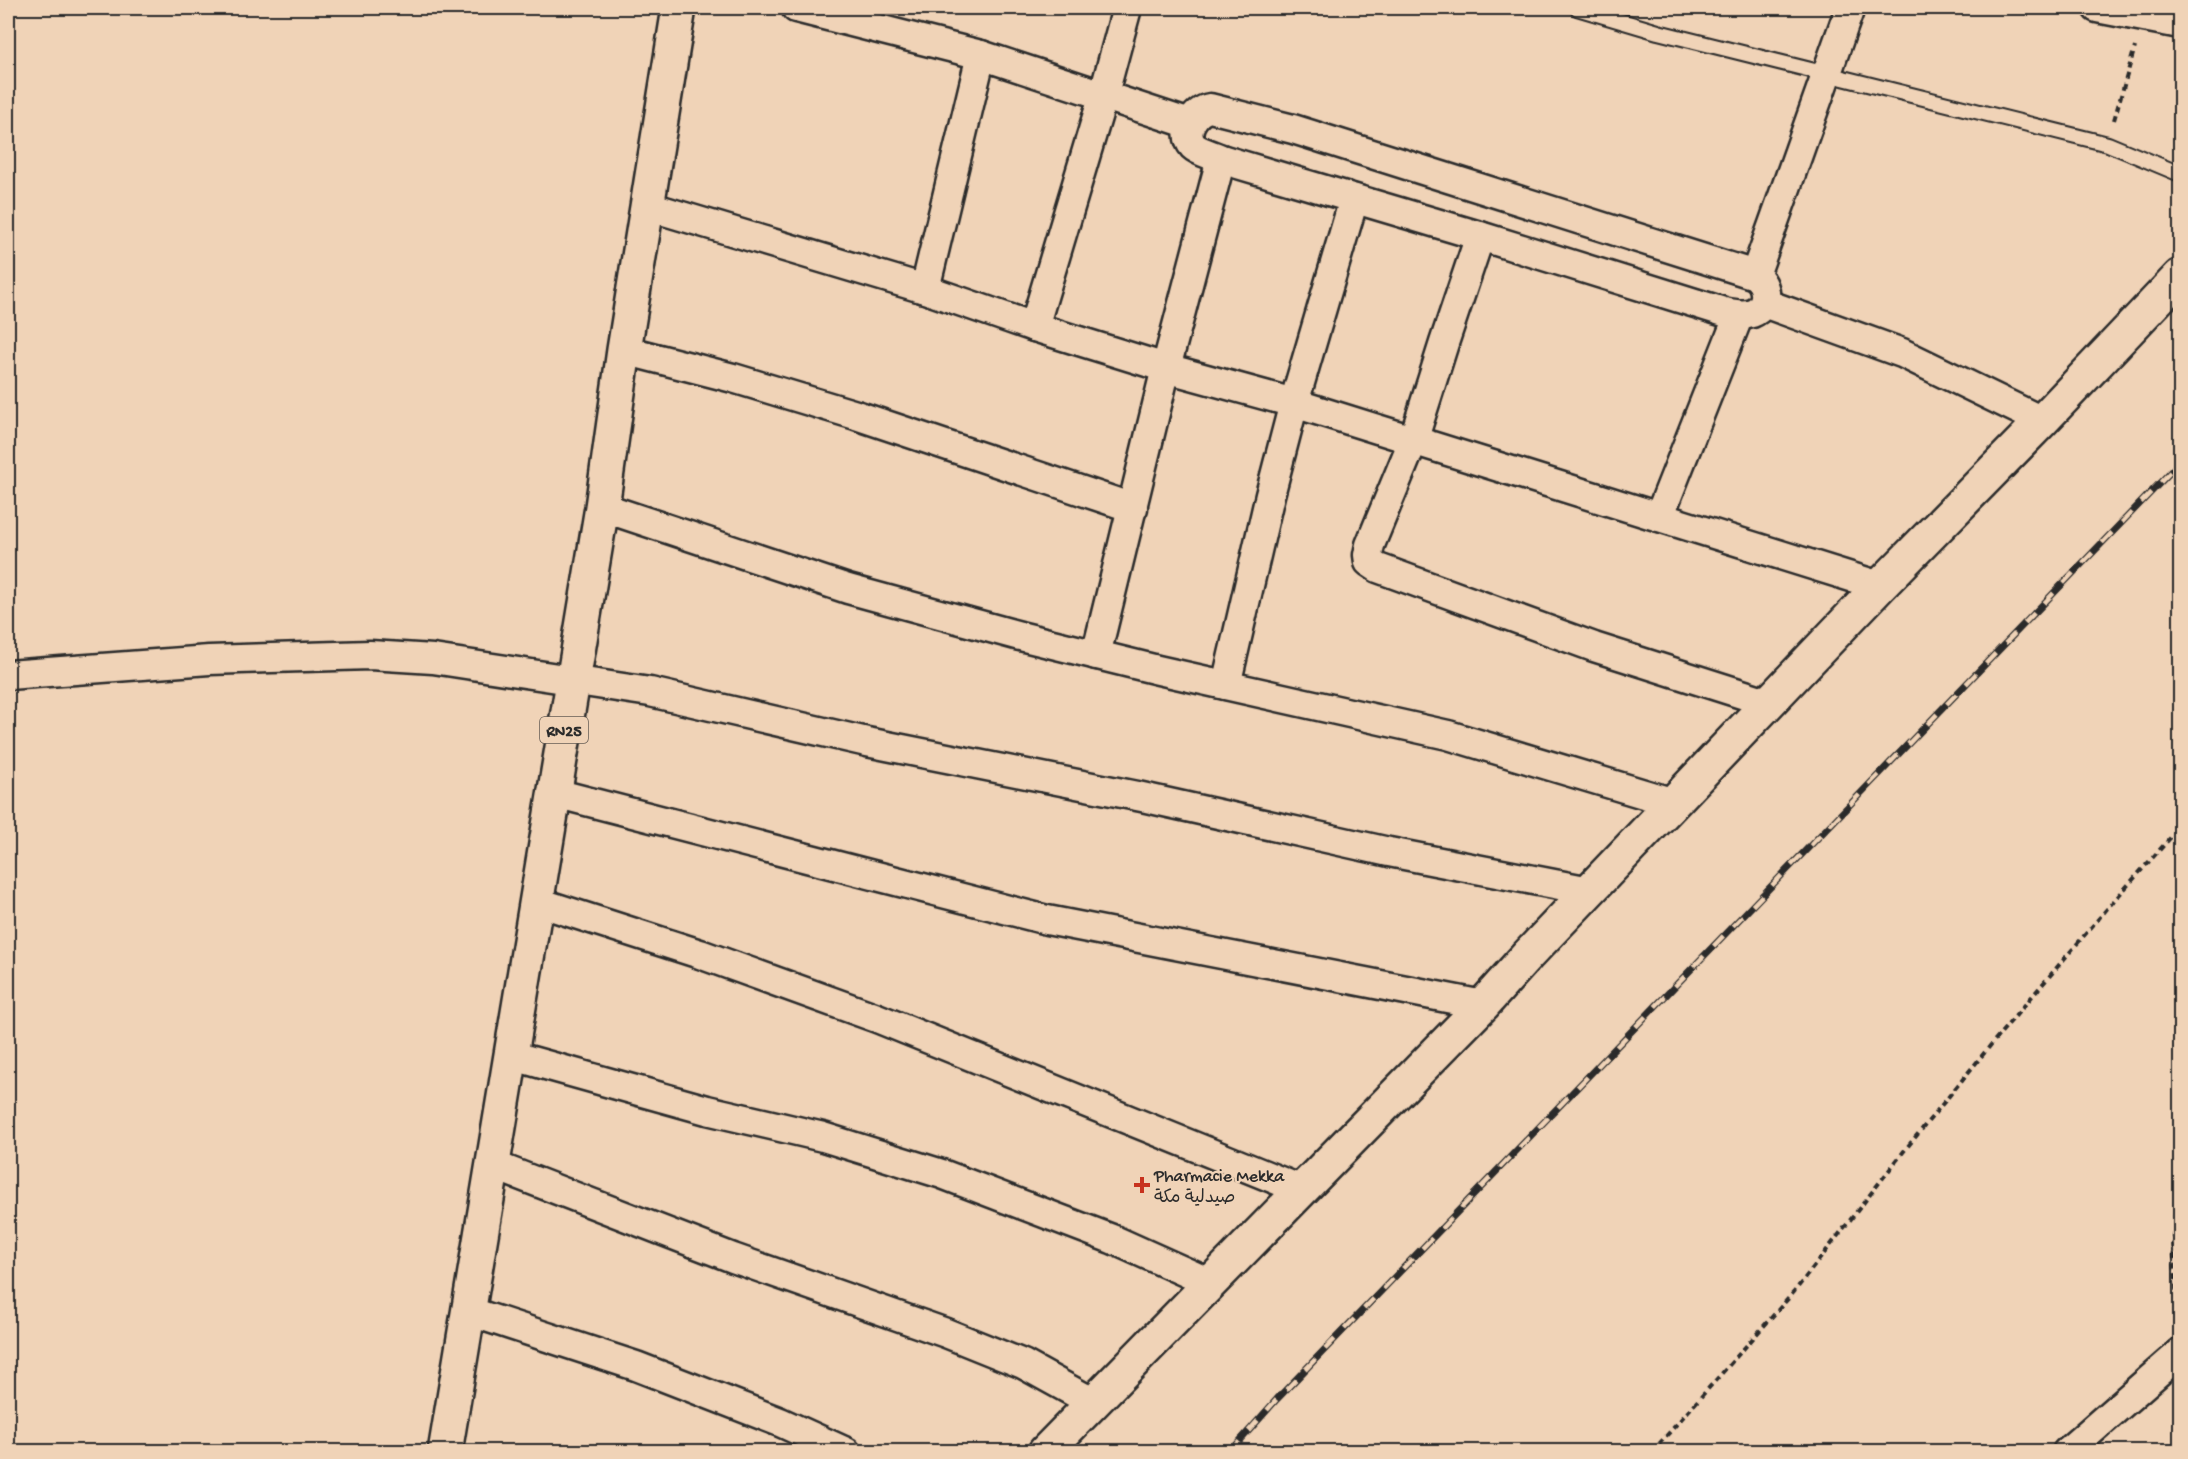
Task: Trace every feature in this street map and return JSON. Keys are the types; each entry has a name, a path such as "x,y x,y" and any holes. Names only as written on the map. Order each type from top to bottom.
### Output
{"main road":[{"name":"RN25","path":"445,1452 602,507 624,350 679,8"},
{"path":"1045,1452 1483,1005 1880,586 2181,276"}],"street":[{"path":"796,8 981,55 1190,124"},
{"path":"1034,327 1103,97 1127,8"},
{"path":"1755,275 1850,8"},
{"path":"2097,8 2181,24"},
{"path":"925,289 981,55"},
{"path":"1210,108 1293,129 1755,275 1762,280 1764,303 1760,309 1750,314 1739,315 1724,312 1221,159 1194,147 1189,137 1190,124 1202,109 1210,108"},
{"path":"1096,655 1166,368 1221,159"},
{"path":"1226,685 1294,403 1354,199"},
{"path":"648,206 925,289 1034,327 1166,368 1294,403 1880,586"},
{"path":"1480,236 1413,441 1370,544 1369,562 1378,568 1594,647 1770,703"},
{"path":"1764,303 1902,353 2042,421"},
{"path":"1659,517 1701,406 1739,315"},
{"path":"624,350 733,378 856,415 1133,508"},
{"path":"602,507 848,589 1096,655 1448,735 1674,803"},
{"path":"8,675 210,660 370,655 433,659 650,692 867,742 1142,798 1389,852 1590,891"},
{"path":"555,793 1047,920 1483,1005"},
{"path":"536,901 700,954 877,1018 1302,1190"},
{"path":"510,1055 707,1110 823,1137 942,1174 1102,1235 1210,1283"},
{"path":"493,1165 733,1258 946,1333 1023,1364 1092,1402"},
{"path":"468,1311 636,1366 780,1422 846,1452"},
{"path":"2067,1452 2180,1353"}],"lane":[{"path":"1577,8 1658,32 2108,144 2181,174"}],"path":[{"path":"2108,144 2144,18"},
{"path":"1652,1452 1794,1292 1904,1151 1994,1041 2112,903 2181,827"},
{"path":"2180,1353 2173,1241 2181,1144"}],"railway":[{"path":"1230,1452 1277,1399 2180,462"}],"place":[{"name":"Pharmacie Mekka صيدلية مكة","path":"1142,1185"}]}
